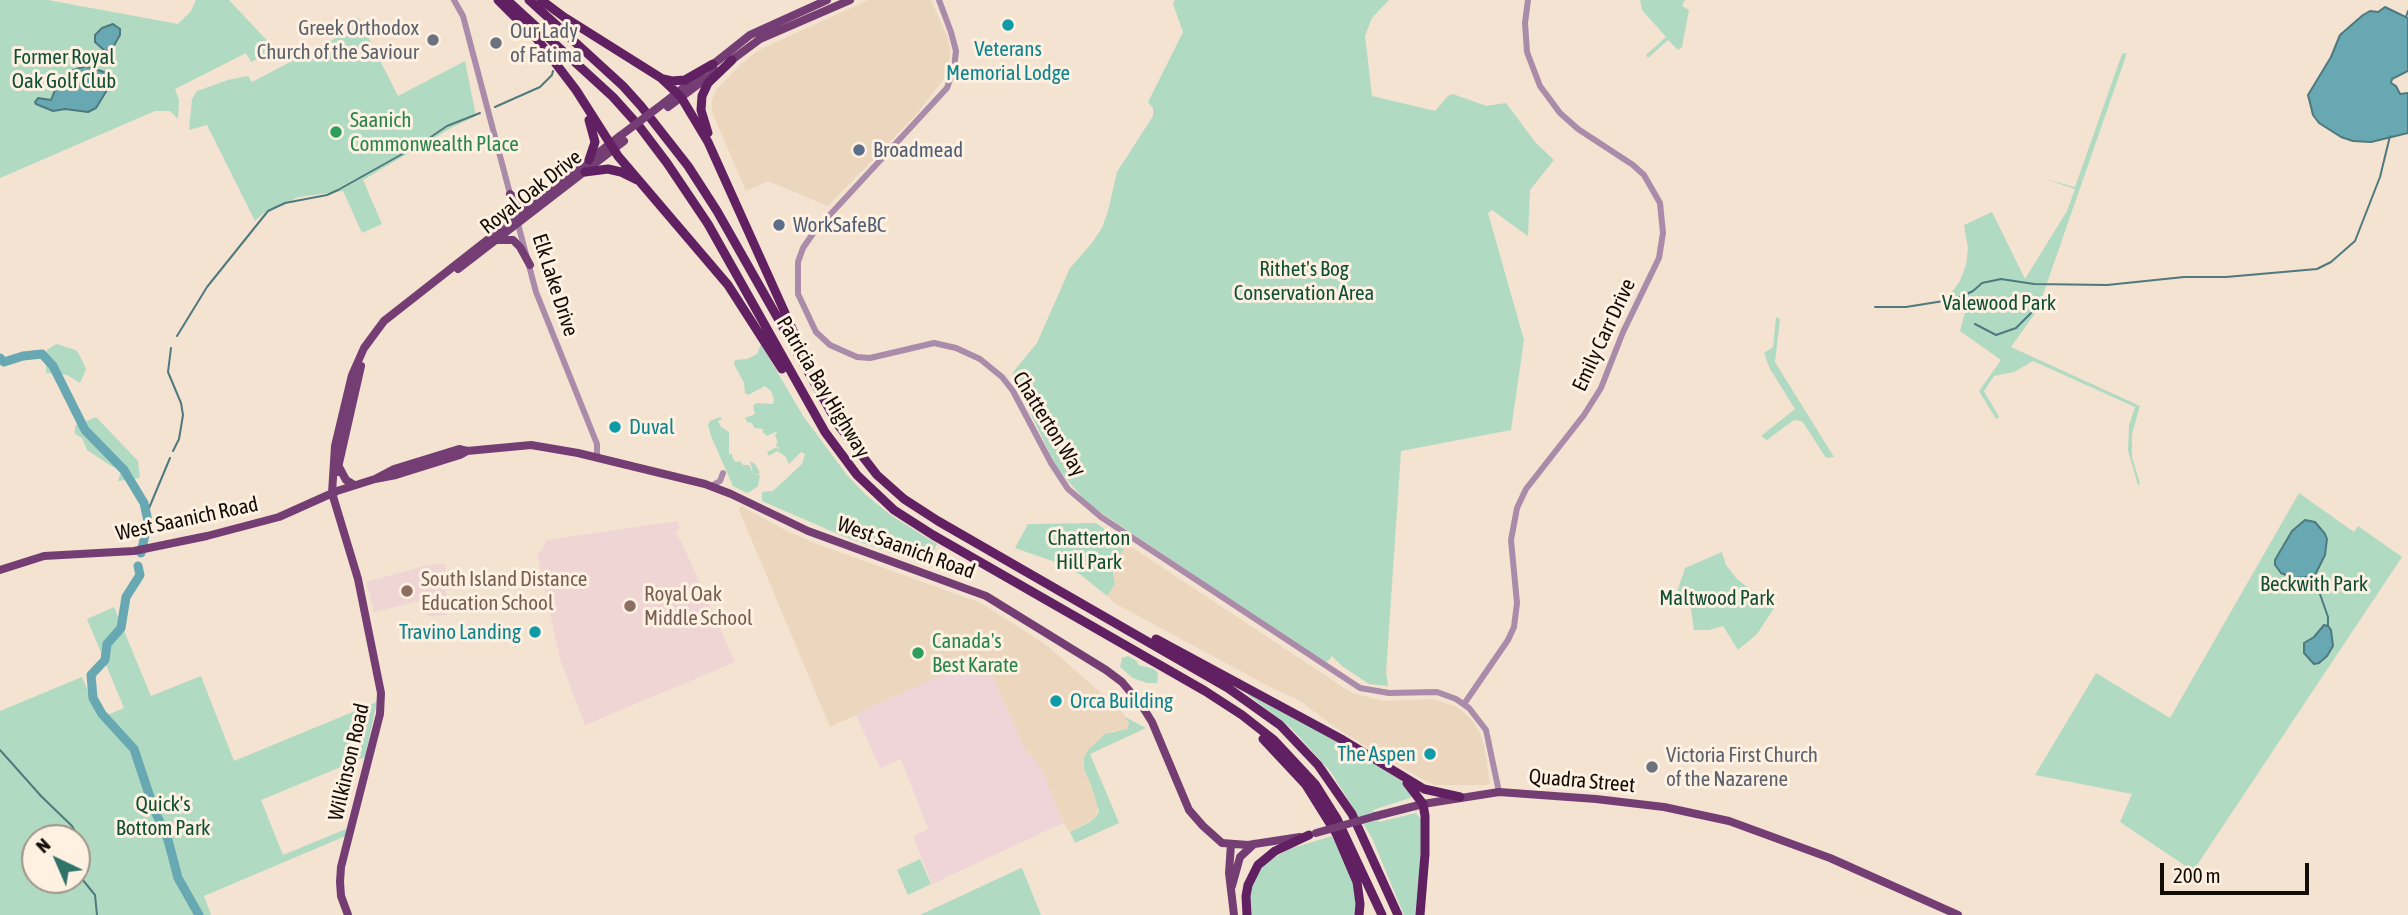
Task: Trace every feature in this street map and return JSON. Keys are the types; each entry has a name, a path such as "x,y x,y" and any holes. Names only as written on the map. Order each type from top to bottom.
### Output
{"highway":[{"path":"498,0 537,39 612,146 744,306 836,456 868,492 880,498"},
{"name":"Patricia Bay Highway","path":"507,0 613,97 667,163 708,225 825,432 857,475 880,498 933,535 1205,691 1274,740 1315,784 1349,841 1382,915"},
{"name":"Patricia Bay Highway","path":"529,0 632,96 688,166 717,211 839,426 864,461 904,499 938,521 1228,688 1262,711 1294,739 1329,778 1352,814 1398,915"},
{"path":"541,0 661,78 679,95 708,142 804,356 839,426"},
{"path":"732,60 708,83 702,96 701,110 737,203"},
{"path":"661,78 685,80 713,64"},
{"path":"567,79 594,134 595,142 589,160"},
{"path":"585,172 608,169 621,172 642,183"},
{"path":"1039,579 1053,583 1343,740 1424,789 1460,797"},
{"path":"1205,691 1270,745 1317,802 1352,867 1360,893 1359,915"},
{"path":"1387,767 1410,785 1423,804 1426,828 1420,915"},
{"path":"1247,915 1248,885 1258,866 1275,850 1313,834"}],"main road":[{"name":"Royal Oak Drive","path":"679,95 750,35 827,0"},
{"name":"Royal Oak Drive","path":"334,492 359,372 371,345 397,315 496,241 542,197 589,160 622,139 679,95 760,39 850,0"},
{"name":"Royal Oak Drive","path":"334,492 332,468 346,399 358,359 373,334 398,309 585,172 612,146"},
{"path":"510,194 521,204 542,197"},
{"path":"496,241 513,240 530,265"},
{"name":"West Saanich Road","path":"0,570 44,556 134,551 190,541 279,517 394,469 459,449 467,451 531,445 597,457 711,486 808,531 986,596 1122,682 1144,708 1189,810 1222,843 1231,844"},
{"path":"338,465 341,475 354,485"},
{"name":"Wilkinson Road","path":"334,492 356,574 381,693 376,732 341,867 341,896 348,915"},
{"name":"Quadra Street","path":"1231,844 1254,844 1313,834 1423,804 1499,792 1596,799 1650,805 1729,821 1830,858 1958,915"},
{"path":"1231,844 1234,915"},
{"path":"1231,892 1240,858 1254,844"}],"street":[{"name":"Elk Lake Drive","path":"454,0 463,16 545,319 597,444 597,457"},
{"name":"Chatterton Way","path":"939,0 956,51 947,88 814,232 803,248 798,262 798,294 816,332 830,345 856,357 894,354 914,346 934,343 956,348 980,359 1002,377 1013,391 1051,463 1068,489 1101,517 1352,684 1378,693 1437,692 1464,704"},
{"name":"Emily Carr Drive","path":"1464,704 1514,627 1517,603 1511,540 1517,508 1526,489 1584,415 1601,388 1623,332 1659,258 1663,233 1660,203 1644,175 1578,129 1560,113 1540,86 1527,52 1525,23 1528,0"},
{"path":"711,486 720,481 723,473"},
{"path":"1464,704 1476,714 1486,730 1499,792"}],"shaded area":[{"path":"868,0 931,0 948,38 950,49 943,80 915,116 828,206 768,181 746,191 712,112 712,100 716,90 759,50"},
{"path":"741,506 820,545 981,603 1045,644 1121,710 1128,721 1128,728 1113,731 1099,739 1088,750 1083,763 1098,807 1096,817 1070,832 1063,823 1044,779 1027,754 983,656 830,727 739,510"},
{"name":"Royal Oak Middle School","path":"677,521 680,528 675,532 735,662 585,725 560,659 537,553 540,553 547,540"},
{"path":"1127,544 1352,693 1383,701 1434,699 1457,707 1472,720 1480,733 1490,783 1434,785 1339,730 1300,701 1116,604 1107,596 1115,584 1112,567"},
{"name":"South Island Distance Education School","path":"445,564 447,615 428,616 424,600 374,612 366,582 428,565"},
{"path":"983,656 1027,754 1030,753 1042,770 1063,823 932,884 913,836 928,829 901,759 880,768 856,714"}],"green space":[{"name":"Former Royal Oak Golf Club","path":"0,0 48,0 178,24 191,11 196,0 229,0 276,50 251,62 246,53 175,89 179,100 178,119 170,111 155,111 0,178"},
{"name":"Rithet's Bog Conservation Area","path":"1175,0 1389,0 1372,18 1365,36 1372,96 1435,111 1453,94 1486,106 1506,103 1536,143 1554,160 1530,190 1528,236 1492,210 1488,213 1524,340 1511,430 1401,451 1386,673 1388,686 1369,684 1332,656 1327,662 1315,656 1088,504 1057,468 1018,388 1020,386 1012,379 1013,372 1037,343 1070,268 1102,228 1117,172 1153,116 1153,108 1148,102 1183,32 1173,4"},
{"path":"1640,0 1685,0 1682,6 1689,10 1682,47 1678,50 1668,40 1648,58 1646,55 1666,37 1642,10"},
{"path":"358,17 398,96 465,61 476,116 363,180 382,224 362,233 343,191 299,197 265,212 255,221 207,125 189,130 192,99 197,91 228,80 248,76 252,82 340,36"},
{"name":"Valewood Park","path":"2127,53 2038,309 2011,347 2140,406 2132,434 2132,457 2140,484 2138,485 2128,451 2129,425 2135,407 2033,361 2014,372 1994,376 1984,391 1999,417 1996,419 1979,391 2001,360 1960,331 1965,312 1949,296 1960,281 1966,265 1968,248 1964,225 1992,212 2025,279 2067,211 2075,189 2045,179 2075,187 2122,54"},
{"path":"1776,317 1780,319 1775,362 1834,457 1826,458 1802,421 1794,420 1767,440 1761,436 1795,409 1770,369 1764,353 1773,347"},
{"path":"56,344 76,350 79,354 86,369 80,383 67,375 46,373 47,350"},
{"path":"761,344 803,416 847,475 892,516 937,544 933,552 926,551 923,555 938,563 936,568 845,537 762,501 762,492 773,491 802,464 805,454 801,452 789,464 785,456 777,451 769,456 767,452 779,448 775,444 778,443 775,435 778,431 767,436 763,429 754,428 745,418 755,414 753,406 756,403 773,404 771,391 765,386 748,395 745,393 744,383 734,364 735,360 747,359 757,354"},
{"path":"96,417 138,461 140,478 118,481 122,469 113,467 87,450 82,438 75,434 75,426"},
{"path":"720,417 722,419 718,421 721,427 729,432 729,454 732,454 736,462 749,465 753,474 750,461 759,471 759,474 754,474 760,475 758,486 747,493 733,486 711,436 708,425 710,421"},
{"name":"Beckwith Park","path":"2299,493 2354,532 2358,526 2402,557 2193,871 2120,822 2132,794 2035,775 2096,673 2170,718"},
{"name":"Chatterton Hill Park","path":"1096,523 1127,544 1112,567 1115,584 1107,596 1081,575 1061,564 1015,548 1028,524"},
{"name":"Maltwood Park","path":"1722,552 1726,565 1737,579 1774,608 1757,634 1738,650 1723,626 1694,630 1691,609 1677,592 1685,568"},
{"name":"Quick's Bottom Park","path":"114,607 151,696 201,676 234,761 377,702 365,757 261,800 283,855 346,829 348,835 204,896 211,915 0,915 0,711 82,677 100,718 124,708 87,619"},
{"path":"1128,656 1137,661 1138,665 1154,669 1158,673 1157,683 1133,678 1120,667 1122,658"},
{"path":"1249,694 1351,749 1403,782 1412,794 1410,798 1373,810 1379,822 1416,813 1422,821 1418,915 1404,915 1372,838 1331,772 1291,728"},
{"path":"1125,717 1146,728 1090,754 1119,823 1075,843 1070,832 1088,823 1099,811 1084,769 1084,758 1088,750 1105,734 1127,729 1129,723"},
{"path":"1332,836 1353,879 1357,894 1356,915 1250,915 1249,893 1258,872 1266,863 1289,849"},
{"path":"920,859 931,884 908,895 897,870"},
{"path":"1021,868 1041,915 920,915"}],"water":[{"path":"2385,7 2408,18 2408,71 2392,79 2391,83 2400,94 2408,93 2408,133 2371,142 2353,141 2319,123 2313,115 2308,95 2331,57 2340,35 2363,15 2370,11 2378,12"},
{"path":"113,24 120,29 120,35 112,49 105,51 95,42 95,35 102,28"},
{"path":"86,66 104,72 109,78 107,90 96,108 88,112 65,109 53,111 36,104 38,98 51,100 57,85 71,71"},
{"path":"2305,520 2315,522 2325,534 2325,555 2314,577 2293,578 2281,573 2275,560 2292,531"},
{"path":"2324,625 2331,630 2333,646 2327,656 2314,664 2304,653 2304,643 2314,637"}],"waterway":[{"path":"2406,17 2408,11"},
{"path":"495,107 540,87 553,71"},
{"path":"177,336 207,287 268,211 285,203 327,195 338,190 447,126 480,113"},
{"path":"1875,307 1906,307 1956,299 1982,283 2001,279 2034,284 2107,285 2184,277 2226,277 2317,269 2331,262 2355,241 2380,177 2390,136"},
{"path":"1975,324 1996,335 2016,328 2031,313"},
{"path":"171,348 168,372 183,415 179,439 173,451"},
{"path":"0,358 4,362 42,354 53,366 85,430 124,470 144,503 148,521 141,553"},
{"path":"147,513 170,458"},
{"path":"138,566 140,575 126,597 121,628 107,644 105,660 91,675 93,698 102,714 134,749 154,809 168,840 178,878 199,915"},
{"path":"2314,577 2328,617 2328,626"},
{"path":"0,750 72,826 80,840 82,851 79,868 82,879 95,895 97,915"}],"place":[{"name":"Veterans Memorial Lodge","path":"1008,25"},
{"name":"Greek Orthodox Church of the Saviour","path":"433,40"},
{"name":"Our Lady of Fatima","path":"496,43"},
{"name":"Saanich Commonwealth Place","path":"336,132"},
{"name":"Broadmead","path":"859,150"},
{"name":"WorkSafeBC","path":"779,225"},
{"name":"Duval","path":"615,427"},
{"name":"South Island Distance Education School","path":"407,591"},
{"name":"Royal Oak Middle School","path":"630,606"},
{"name":"Travino Landing","path":"535,632"},
{"name":"Canada's Best Karate","path":"918,653"},
{"name":"Orca Building","path":"1056,701"},
{"name":"The Aspen","path":"1430,754"},
{"name":"Victoria First Church of the Nazarene","path":"1652,767"}]}
